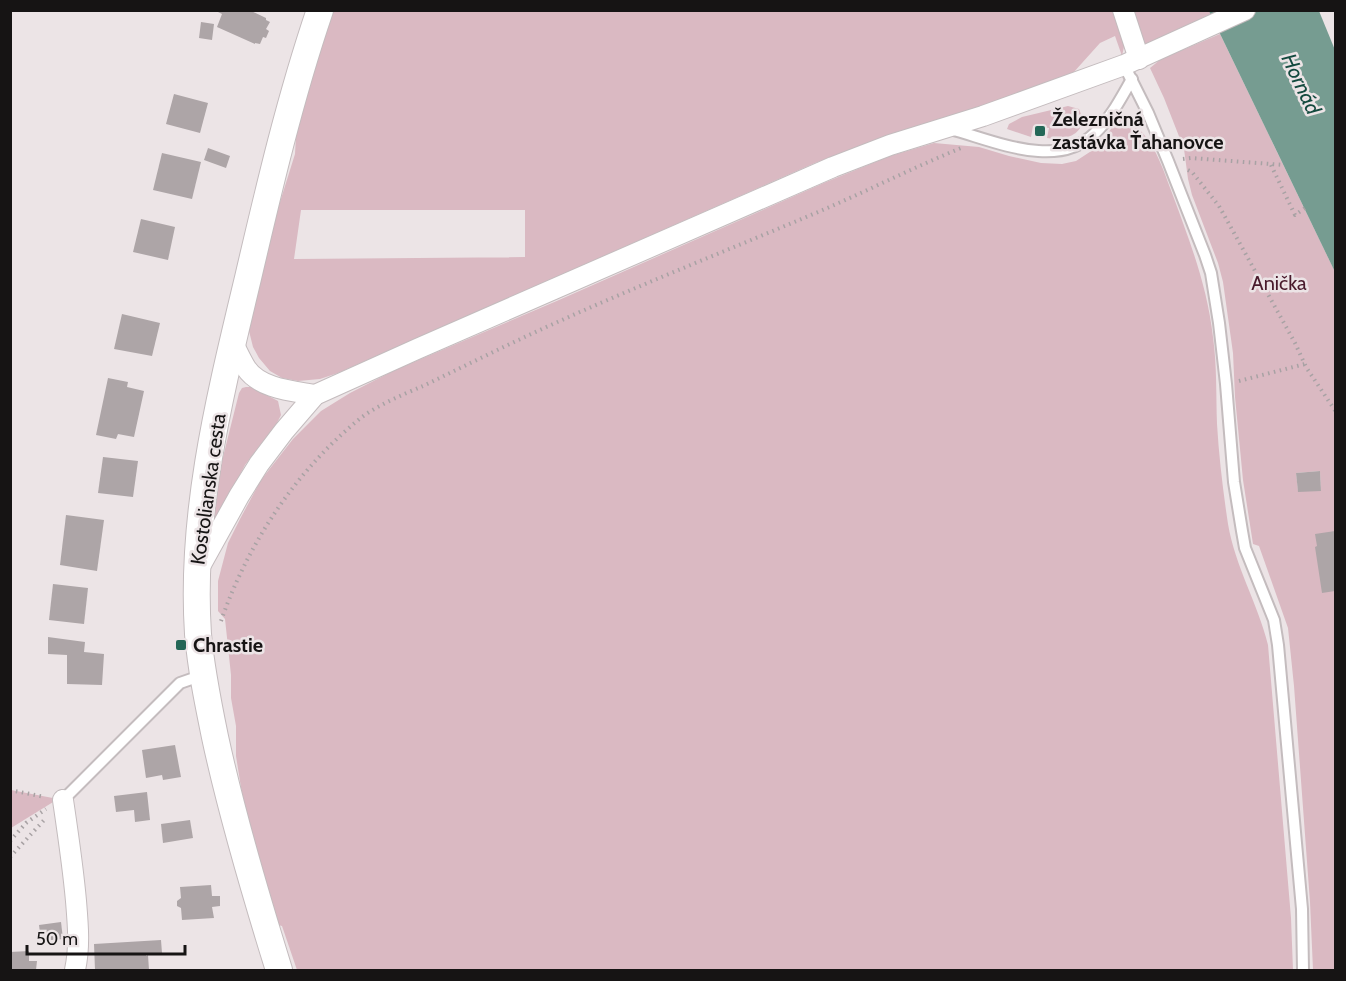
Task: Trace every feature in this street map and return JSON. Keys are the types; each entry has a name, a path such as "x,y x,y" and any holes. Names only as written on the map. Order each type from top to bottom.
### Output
{"street":[{"name":"Kostolianska cesta","path":"279,970 226,789 203,675 198,634 197,572 210,452 233,343 279,146 320,10"},
{"path":"1123,10 1132,68"},
{"path":"197,572 259,464 315,395 814,175 890,145 1132,68 1158,51 1245,10"},
{"path":"233,343 247,370 259,380 286,390 315,395"},
{"path":"61,800 74,876 78,930 75,970"}],"lane":[{"path":"945,128 1032,151 1057,152 1078,145 1093,136 1103,125 1112,113 1132,68"},
{"path":"1132,68 1205,255 1220,323 1234,482 1245,548 1274,620 1278,645 1302,909 1303,970"},
{"path":"61,800 180,683 203,675"}],"path":[{"path":"220,624 236,581 260,537 285,500 321,455 364,416 399,396 535,331 813,214 983,138"},
{"path":"1168,161 1191,158 1284,165"},
{"path":"1271,164 1295,215 1305,208"},
{"path":"1192,172 1219,206 1305,364 1335,412"},
{"path":"1226,384 1305,364"},
{"path":"10,790 61,800"},
{"path":"10,842 26,824 61,800"},
{"path":"10,857 61,800"}],"green space":[{"path":"1117,10 1125,42 1122,56 1115,36 1100,43 1073,73 1036,90 889,135 815,163 338,373 320,379 298,381 282,378 270,371 259,358 253,347 249,331 250,314 267,236 295,154 297,119 331,11","holes":["301,210 525,210 525,257 294,259"]},
{"path":"1209,10 1211,14 1146,44 1143,43 1128,11"},
{"name":"Anička","path":"1220,34 1335,272 1335,970 1313,970 1310,902 1288,628 1259,546 1253,544 1243,480 1233,353 1223,282 1192,195 1184,149 1150,68 1161,59","holes":["1320,471 1321,491 1298,491 1296,473"]},
{"path":"1068,106 1079,109 1082,117 1079,130 1075,134 1055,139 1047,138 1049,128 1033,126 1031,137 1007,129 1009,124 1022,117"},
{"path":"1120,116 1140,130 1159,159 1191,246 1207,299 1214,348 1217,424 1228,524 1231,540 1268,645 1291,918 1293,970 297,970 282,926 278,925 243,800 236,756 236,726 231,698 225,619 218,611 218,581 228,543 261,480 293,439 321,411 395,370 890,156 934,143 979,147 1041,163 1062,164 1076,161 1099,146"},
{"path":"251,387 278,401 281,415 245,465 217,520 211,519 221,465 239,393 242,388"},
{"path":"11,790 58,799 11,828"}],"water":[{"name":"Hornád","path":"1209,11 1319,11 1335,50 1335,272"}],"building":[{"path":"214,10 249,10 266,18 270,22 266,29 269,31 266,38 263,37 260,44 255,44 217,27 222,14"},
{"path":"201,22 214,24 212,40 199,38"},
{"path":"174,94 208,103 200,133 166,124"},
{"path":"208,148 230,156 226,168 204,160"},
{"path":"162,153 201,162 192,199 153,190"},
{"path":"141,219 175,227 168,260 133,252"},
{"path":"122,314 160,323 152,356 114,349"},
{"path":"108,378 128,382 127,387 144,391 134,437 118,434 116,439 96,435"},
{"path":"103,457 138,461 133,497 98,493"},
{"path":"1320,471 1321,491 1298,492 1296,473"},
{"path":"66,515 104,520 97,571 60,565"},
{"path":"1335,531 1335,591 1322,593 1315,534"},
{"path":"53,584 88,588 84,624 49,620"},
{"path":"48,637 85,642 84,652 104,654 102,685 67,684 67,655 48,654"},
{"path":"175,745 181,777 163,780 162,775 146,778 142,750"},
{"path":"147,792 150,820 135,822 134,810 116,812 114,796"},
{"path":"190,820 193,838 163,843 161,824"},
{"path":"211,885 212,896 220,896 220,906 212,907 214,918 182,920 181,908 177,906 177,901 181,898 180,887"},
{"path":"61,922 63,939 41,941 39,925"},
{"path":"161,940 162,953 146,954 149,970 95,970 94,944"},
{"path":"29,951 29,961 37,961 36,970 10,970 10,952"}],"place":[{"name":"Železničná zastávka Ťahanovce","path":"1040,131"},
{"name":"Chrastie","path":"181,645"}]}
